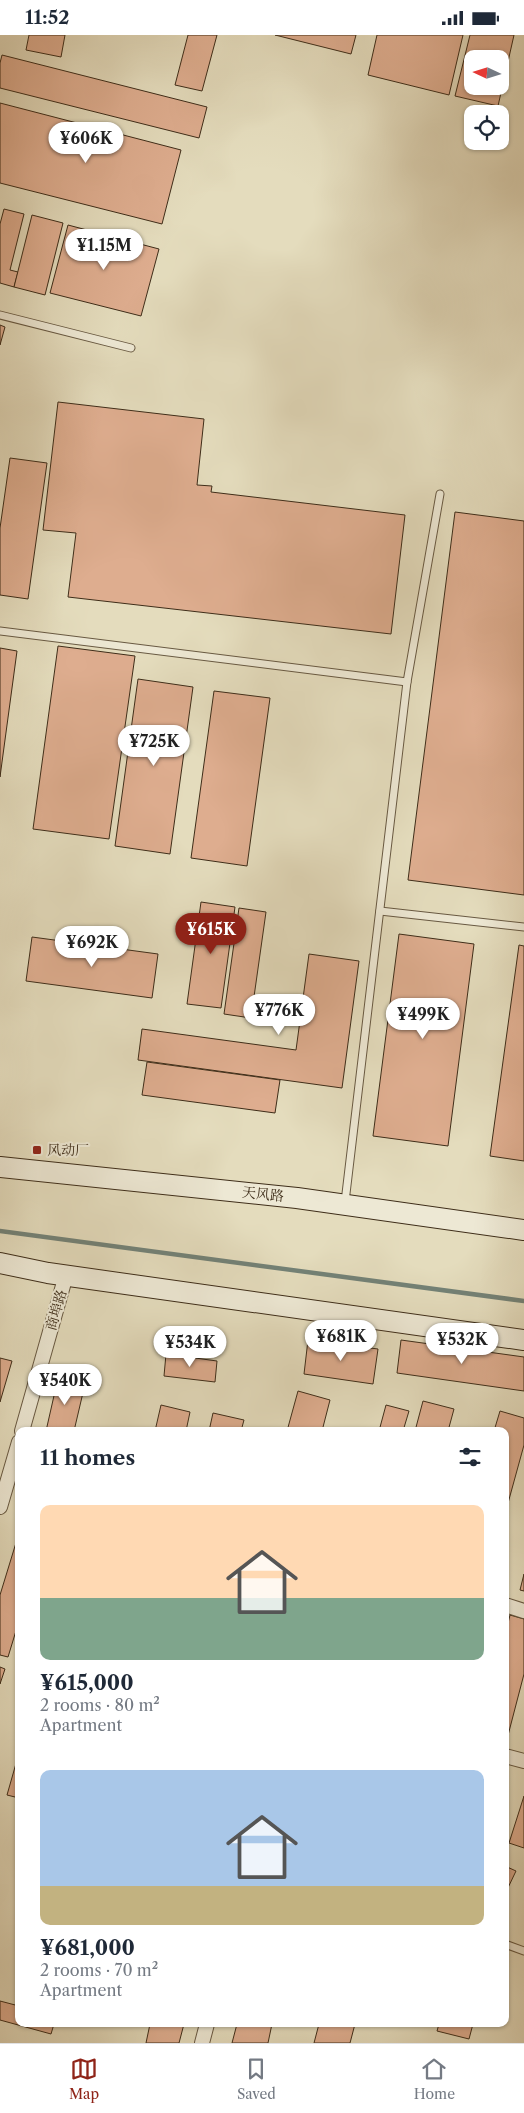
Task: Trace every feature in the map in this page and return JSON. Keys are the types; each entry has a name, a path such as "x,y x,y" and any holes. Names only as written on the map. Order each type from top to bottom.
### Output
{"main road":[{"name":"天风路","path":"0,1167 345,1204 524,1230"},
{"path":"0,1263 66,1275 524,1340"}],"street":[{"name":"商埠路","path":"23,1427 66,1275"},
{"path":"0,1507 15,1456"},
{"path":"509,1606 524,1611"},
{"path":"509,1757 524,1761"},
{"path":"202,2043 206,2027"}],"lane":[{"path":"0,315 131,348"},
{"path":"345,1204 407,682 440,494"},
{"path":"0,631 407,682"},
{"path":"380,911 524,927"},
{"path":"509,1945 524,1951"}],"building":[{"path":"29,35 65,35 61,57 26,50"},
{"path":"188,35 217,35 202,91 175,85"},
{"path":"275,35 356,35 351,54"},
{"path":"377,35 463,35 449,95 368,75"},
{"path":"470,35 514,35 509,57 509,50 466,50"},
{"path":"2,55 207,107 199,138 0,88 0,63"},
{"path":"464,59 464,95 500,95 498,105 455,96"},
{"path":"0,103 181,150 162,224 0,183"},
{"path":"4,209 24,214 10,270 18,272 14,287 0,283 0,224"},
{"path":"32,215 63,223 45,295 14,287"},
{"path":"68,225 159,249 141,316 50,293"},
{"path":"0,325 5,327 0,345"},
{"path":"58,402 204,419 197,485 212,486 211,492 405,515 391,634 68,597 76,533 43,530"},
{"path":"10,458 47,463 28,599 0,595 0,528"},
{"path":"455,512 524,521 524,895 408,880"},
{"path":"58,646 135,656 109,839 33,829"},
{"path":"0,648 17,651 0,777"},
{"path":"138,679 193,687 170,854 115,846"},
{"path":"214,691 270,698 247,866 191,858"},
{"path":"201,902 235,907 221,1008 187,1004"},
{"path":"239,908 266,912 251,1018 224,1014"},
{"path":"399,934 474,944 448,1146 373,1136"},
{"path":"32,937 158,954 152,998 26,981"},
{"path":"519,945 524,946 524,1161 490,1156"},
{"path":"309,954 359,961 342,1088 138,1060 142,1029 296,1050"},
{"path":"147,1062 280,1080 275,1113 142,1095"},
{"path":"308,1340 378,1349 373,1384 304,1374"},
{"path":"401,1340 524,1357 524,1391 397,1373"},
{"path":"166,1354 217,1361 215,1382 164,1376"},
{"path":"0,1358 12,1361 0,1402"},
{"path":"58,1378 85,1384 75,1427 47,1427"},
{"path":"298,1391 330,1400 323,1427 288,1427"},
{"path":"423,1401 454,1409 449,1427 416,1427"},
{"path":"161,1405 190,1412 187,1427 156,1427"},
{"path":"386,1405 409,1411 404,1427 380,1427"},
{"path":"500,1411 524,1418 524,1445 509,1499 509,1427 495,1427"},
{"path":"213,1413 244,1420 242,1427 210,1427"},
{"path":"15,1546 15,1634 8,1657 0,1655 0,1595"},
{"path":"524,1574 524,1591 520,1590"},
{"path":"510,1615 524,1619 524,1674 509,1732"},
{"path":"0,1667 5,1669 0,1684"},
{"path":"15,1767 15,1797 7,1795"},
{"path":"524,1796 524,1848 509,1843"},
{"path":"509,1868 516,1871 509,1886"},
{"path":"0,2001 15,2005 15,2024 0,2020"},
{"path":"26,2027 53,2027 51,2034"},
{"path":"149,2027 183,2027 179,2043 146,2043"},
{"path":"236,2027 271,2027 268,2043 232,2043"},
{"path":"318,2027 354,2027 350,2043 314,2043"},
{"path":"438,2027 472,2027 469,2039 437,2031"}],"waterway":[{"path":"0,1231 524,1301"}],"place":[{"name":"风动厂","path":"37,1150"}]}
